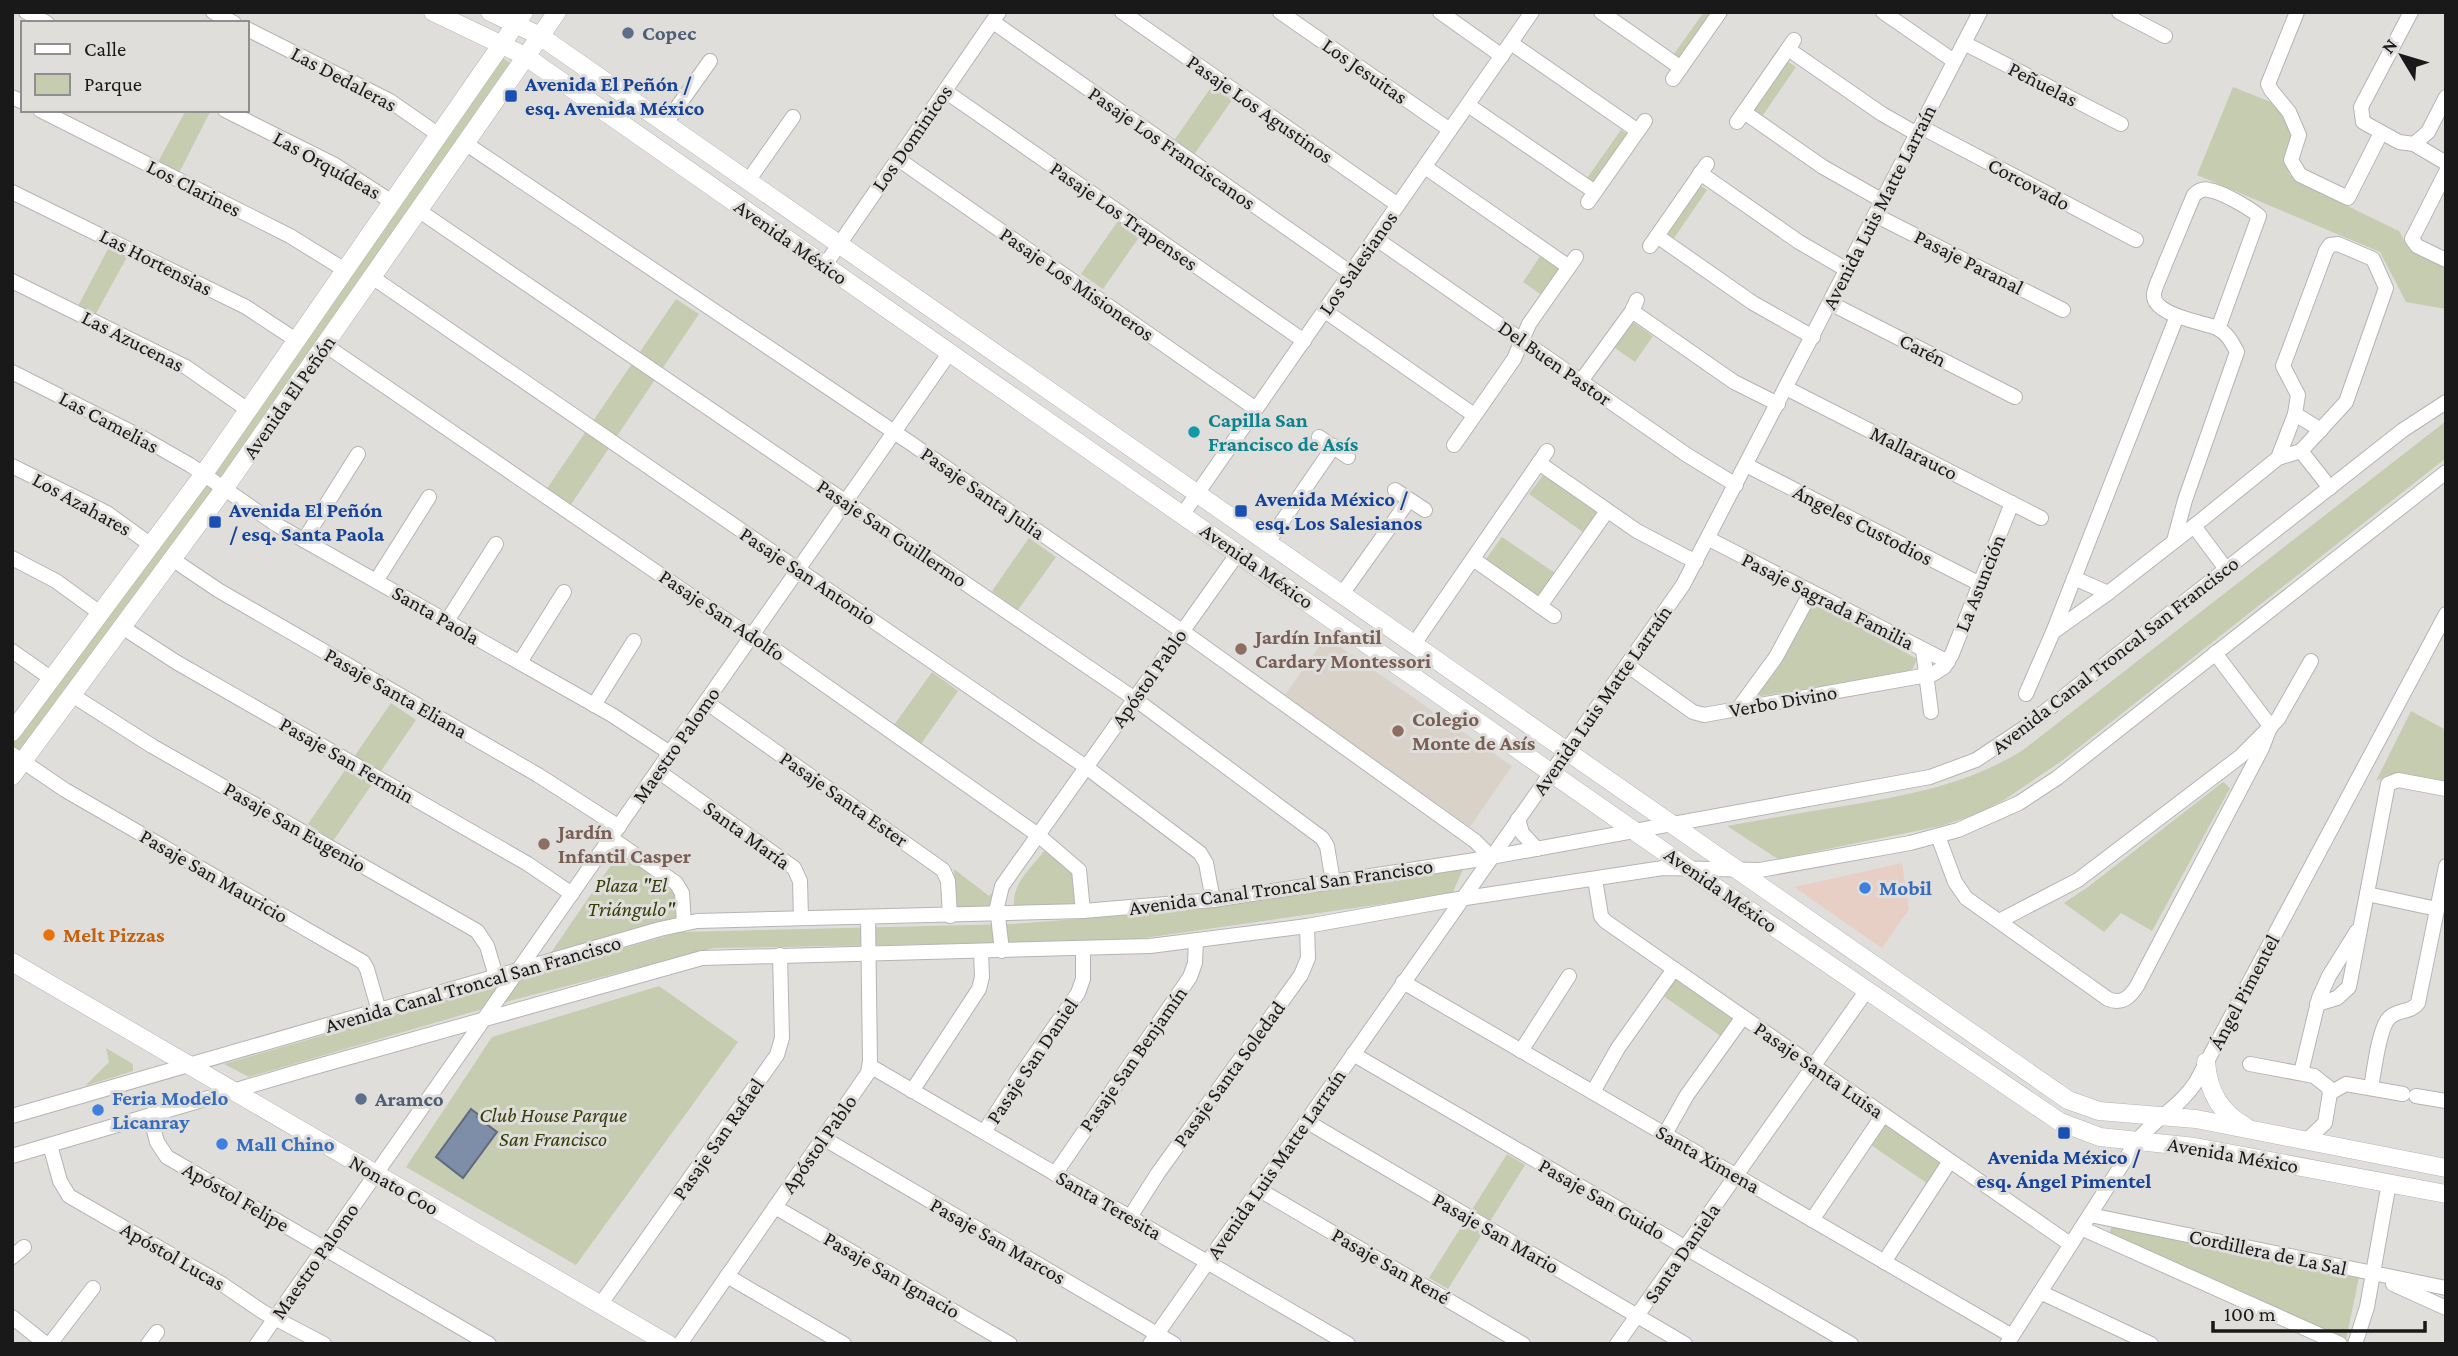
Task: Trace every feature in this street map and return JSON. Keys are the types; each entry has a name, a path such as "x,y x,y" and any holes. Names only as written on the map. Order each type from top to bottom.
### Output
{"main road":[{"name":"Avenida México","path":"433,12 525,56 1686,867 2060,1122 2100,1137 2196,1147 2446,1194"},
{"name":"Avenida México","path":"490,12 520,18 540,36 2068,1100 2099,1111 2164,1116 2248,1128 2446,1168"},
{"name":"Avenida El Peñón","path":"16,764 72,695 224,489 557,12"},
{"name":"Avenida El Peñón","path":"12,732 203,475 520,18"},
{"name":"Nonato Coo","path":"12,962 667,1344"},
{"path":"2206,1062 2214,1096 2228,1115 2248,1128"}],"street":[{"path":"26,12 43,21"},
{"path":"213,12 230,21"},
{"name":"Pasaje Los Agustinos","path":"1122,12 1398,205"},
{"name":"Los Jesuitas","path":"1280,12 1450,130"},
{"path":"1440,12 1502,56"},
{"name":"Los Salesianos","path":"1183,514 1532,12"},
{"path":"1601,12 1677,73 1720,12"},
{"path":"1883,12 1954,61"},
{"name":"Avenida Luis Matte Larraín","path":"1153,1339 1673,601 1709,539 1980,12"},
{"path":"2119,12 2165,36"},
{"path":"2297,12 2269,84 2289,112 2300,135 2291,160 2300,175 2348,198 2381,133"},
{"path":"2412,12 2361,107 2363,122 2399,142 2414,144 2446,163"},
{"name":"Los Dominicos","path":"825,265 996,17"},
{"name":"Pasaje Los Franciscanos","path":"996,17 1351,273"},
{"name":"Las Dedaleras","path":"248,29 382,96 439,135"},
{"path":"1468,105 1592,197 1641,126 1511,43"},
{"name":"Peñuelas","path":"1964,43 2121,124"},
{"name":"Corcovado","path":"1883,201 1741,117 1791,45 1870,106 2136,240"},
{"path":"666,123 710,61"},
{"name":"Pasaje Los Trapenses","path":"945,91 1304,341"},
{"path":"2414,144 2428,132 2446,97"},
{"name":"Los Clarines","path":"44,112 290,236 345,270"},
{"name":"Las Orquídeas","path":"229,112 335,165 392,202"},
{"path":"748,181 793,117"},
{"name":"Pasaje Santa Julia","path":"465,143 894,432 1182,632 1475,841 1491,857"},
{"name":"Pasaje Los Misioneros","path":"898,159 1256,410"},
{"path":"1425,167 1573,262 1529,324 1514,359 1454,444"},
{"path":"1813,337 1653,241 1703,168 1799,242 1847,270"},
{"path":"2446,172 2412,239 2417,246 2446,260"},
{"path":"2174,541 2185,500 2237,352 2229,337 2218,328 2177,316 2160,307 2155,301 2154,293 2194,195 2199,190 2208,189 2251,209 2259,216 2218,328"},
{"name":"Las Hortensias","path":"12,191 246,307 296,340"},
{"name":"Pasaje San Guillermo","path":"418,210 1135,699 1322,838 1327,846 1333,882"},
{"name":"Pasaje Paranal","path":"1875,215 2063,310"},
{"name":"Del Buen Pastor","path":"1375,239 1687,455 1736,485"},
{"path":"2053,632 2108,593 2278,458 2301,451 2346,402 2386,288 2373,259 2338,244 2330,245 2326,251 2283,366 2298,395 2295,414 2278,458"},
{"name":"Pasaje San Antonio","path":"372,277 1086,767 1200,853 1206,863 1213,900"},
{"name":"Las Azucenas","path":"12,281 186,367 248,410"},
{"name":"Carén","path":"1830,303 2015,397"},
{"path":"1581,381 1634,306 1734,382 1778,404"},
{"path":"1325,311 1474,415"},
{"path":"2026,694 2177,316"},
{"name":"Pasaje San Adolfo","path":"325,345 752,635 1038,835 1079,870 1083,911"},
{"name":"Maestro Palomo","path":"257,1344 950,352"},
{"name":"Las Camelias","path":"12,372 141,437 203,475"},
{"name":"Mallarauco","path":"1786,388 2041,518"},
{"name":"Avenida Canal Troncal San Francisco","path":"12,1116 684,923 709,919 998,915 1213,900 1491,857 1930,777 1987,754 2024,728 2403,430 2446,402"},
{"path":"2295,414 2321,429"},
{"path":"1319,437 1348,457"},
{"path":"1268,542 1334,446"},
{"path":"2301,451 2330,488"},
{"path":"304,540 358,454"},
{"path":"1414,644 1543,457 1607,511 1637,531 1696,562"},
{"name":"Los Azahares","path":"12,466 107,513 151,545"},
{"name":"Ángeles Custodios","path":"1746,466 1980,584"},
{"name":"Avenida Canal Troncal San Francisco","path":"12,1156 485,1018 702,958 1150,946 1307,926 1462,898 1595,878 1686,867 1760,870 1938,836 1998,814 2038,791 2446,472"},
{"name":"Santa Paola","path":"203,475 256,512 594,705 670,753"},
{"path":"1395,490 1424,510"},
{"path":"376,581 429,496"},
{"path":"1342,594 1409,500"},
{"path":"2185,500 2226,569"},
{"name":"La Asunción","path":"1948,662 2012,503"},
{"path":"1540,606 1607,511"},
{"name":"Pasaje Sagrada Familia","path":"1709,539 1948,662"},
{"path":"447,621 496,544"},
{"name":"Apóstol Pablo","path":"1002,951 998,900 1002,886 1238,553"},
{"path":"12,558 56,581 100,613"},
{"name":"Pasaje Santa Eliana","path":"172,559 218,590 538,775 676,883 682,893 684,923"},
{"path":"1473,559 1554,615"},
{"path":"2074,578 2108,593"},
{"path":"520,662 564,592"},
{"path":"1738,709 1776,657 1811,592"},
{"name":"Ángel Pimentel","path":"2009,1340 2137,1141 2148,1127 2190,1091 2446,614"},
{"name":"Pasaje San Fermin","path":"122,626 176,662 528,864 572,894"},
{"path":"594,705 635,641"},
{"path":"1923,650 1931,712"},
{"path":"12,651 51,679"},
{"path":"2215,653 2270,728"},
{"path":"1999,921 2078,880 2241,756 2282,713 2311,661"},
{"name":"Verbo Divino","path":"1627,665 1693,712 1704,715 1927,675 1939,671 1948,662"},
{"name":"Pasaje San Eugenio","path":"72,695 152,746 477,931 487,946 496,976"},
{"name":"Pasaje Santa Ester","path":"706,702 943,870 947,877 950,916"},
{"path":"1938,836 1958,888 1966,898 2108,999 2121,1001 2137,986 2256,760 2270,728"},
{"name":"Pasaje San Mauricio","path":"16,764 363,962 368,969 379,1010"},
{"name":"Santa María","path":"658,771 794,868 800,881 801,918"},
{"path":"2317,1004 2342,996 2349,987 2388,785 2398,780 2446,789"},
{"path":"1518,819 1522,833 1537,849"},
{"path":"2371,1087 2386,1023 2396,1013 2412,1009 2418,1003 2446,866"},
{"name":"Pasaje Santa Luisa","path":"1595,878 1602,918 2070,1244"},
{"path":"2367,894 2437,909"},
{"path":"868,917 870,1066"},
{"path":"2301,1073 2317,1004 2329,976 2361,923"},
{"name":"Pasaje Santa Soledad","path":"1130,1217 1158,1173 1301,975 1308,958 1307,926"},
{"name":"Pasaje San Benjamín","path":"1055,1174 1190,977 1195,963 1196,940"},
{"name":"Pasaje San Daniel","path":"984,1132 1078,993 1083,979 1083,949"},
{"path":"912,1091 979,989 982,977 981,952"},
{"name":"Pasaje San Rafael","path":"600,1305 777,1055 782,1038 780,955"},
{"path":"1593,1092 1618,1048 1674,969"},
{"path":"1521,1051 1569,976"},
{"name":"Santa Ximena","path":"1404,982 1884,1262 2009,1340"},
{"name":"Santa Daniela","path":"1618,1344 1867,990"},
{"path":"1665,1134 1687,1096 1743,1017"},
{"name":"Pasaje San Guido","path":"1353,1054 1851,1344"},
{"path":"2250,1063 2320,1079 2330,1093 2325,1124 2345,1148"},
{"name":"Apóstol Pablo","path":"680,1344 864,1079 870,1066"},
{"name":"Santa Teresita","path":"870,1066 1348,1344"},
{"path":"2330,1093 2346,1084 2410,1095 2445,1097"},
{"name":"Apóstol Felipe","path":"150,1115 157,1142 167,1157 489,1344"},
{"path":"1812,1220 1883,1115"},
{"name":"Pasaje San Mario","path":"1306,1121 1685,1344"},
{"path":"2307,1140 2325,1124"},
{"name":"Pasaje San Marcos","path":"823,1138 1153,1339 1174,1344"},
{"name":"Apóstol Lucas","path":"50,1146 60,1181 69,1196 222,1284 263,1312 324,1344"},
{"path":"1884,1262 1950,1161"},
{"path":"2355,1344 2367,1307 2389,1183"},
{"name":"Pasaje San René","path":"1258,1189 1523,1344"},
{"name":"Pasaje San Ignacio","path":"775,1207 1010,1344"},
{"name":"Cordillera de La Sal","path":"2090,1215 2446,1288"},
{"path":"2081,1228 2340,1344"},
{"path":"2371,1273 2446,1308"},
{"path":"727,1276 844,1344"},
{"path":"12,1317 48,1344 93,1288"},
{"path":"2040,1292 2151,1344"},
{"path":"148,1344 158,1332"}],"shaded area":[{"name":"Colegio Monte de Asís","path":"1326,637 1512,766 1470,827 1284,696"},
{"path":"1902,863 1909,909 1882,948 1794,887"}],"green space":[{"path":"1704,12 1717,12 1682,60 1674,54"},
{"path":"503,58 511,64 202,507 12,761 12,743 252,420"},
{"path":"1787,61 1796,67 1761,118 1752,112"},
{"path":"1212,86 1232,100 1193,156 1173,142"},
{"path":"2233,87 2276,104 2295,134 2285,162 2290,175 2300,183 2399,231 2409,249 2446,267 2446,309 2406,302 2380,252 2197,175"},
{"path":"185,112 210,112 179,173 158,162"},
{"path":"1621,130 1630,136 1594,187 1585,181"},
{"path":"1698,184 1707,190 1672,241 1663,235"},
{"path":"1118,221 1140,236 1103,289 1081,274"},
{"path":"109,247 127,257 94,317 77,308"},
{"path":"1541,255 1561,269 1543,296 1523,282"},
{"path":"676,299 699,314 570,506 546,490"},
{"path":"1633,322 1653,336 1635,362 1615,348"},
{"path":"2446,421 2446,458 2063,760 2004,800 1977,814 1941,826 1778,859 1727,826 1914,793 1959,780 2002,762 2023,750"},
{"path":"1543,475 1597,512 1583,532 1529,494"},
{"path":"1502,537 1558,575 1542,599 1486,559"},
{"path":"1029,538 1056,557 1018,610 992,591"},
{"path":"1814,602 1917,659 1912,670 1756,697 1782,662"},
{"path":"932,672 958,691 921,744 894,725"},
{"path":"391,703 416,720 333,841 308,824"},
{"path":"2411,711 2446,730 2446,784 2388,775 2376,781"},
{"path":"2223,782 2230,788 2152,931 2121,913 2104,932 2064,903 2088,887"},
{"name":"Plaza \"El Triángulo\"","path":"622,849 673,884 679,918 550,954"},
{"path":"1045,850 1078,875 1081,904 1014,905 1016,889"},
{"path":"1464,867 1452,894 1123,941 714,948 513,1000 249,1077 224,1064 680,932 1014,924 1129,915 1214,906"},
{"path":"954,869 989,896 994,891 993,907 955,907"},
{"path":"1675,978 1736,1017 1725,1039 1662,995"},
{"name":"Club House Parque San Francisco","path":"659,986 738,1042 576,1265 406,1167 492,1037"},
{"path":"106,1048 133,1064 133,1071 85,1086 109,1062"},
{"path":"1886,1123 1944,1159 1931,1186 1871,1145"},
{"path":"1507,1154 1525,1165 1448,1289 1429,1278"},
{"path":"2112,1226 2360,1273 2345,1344 2109,1233"}],"water":[{"path":"471,1109 497,1132 463,1178 436,1157"}],"place":[{"name":"Copec","path":"628,33"},
{"name":"Avenida El Peñón / esq. Avenida México","path":"511,96"},
{"name":"Capilla San Francisco de Asís","path":"1194,432"},
{"name":"Avenida México / esq. Los Salesianos","path":"1241,511"},
{"name":"Avenida El Peñón / esq. Santa Paola","path":"215,522"},
{"name":"Jardín Infantil Cardary Montessori","path":"1241,649"},
{"name":"Colegio Monte de Asís","path":"1398,731"},
{"name":"Jardín Infantil Casper","path":"544,844"},
{"name":"Mobil","path":"1865,888"},
{"name":"Melt Pizzas","path":"49,935"},
{"name":"Aramco","path":"361,1099"},
{"name":"Feria Modelo Licanray","path":"98,1110"},
{"name":"Avenida México / esq. Ángel Pimentel","path":"2064,1133"},
{"name":"Mall Chino","path":"222,1144"}]}
